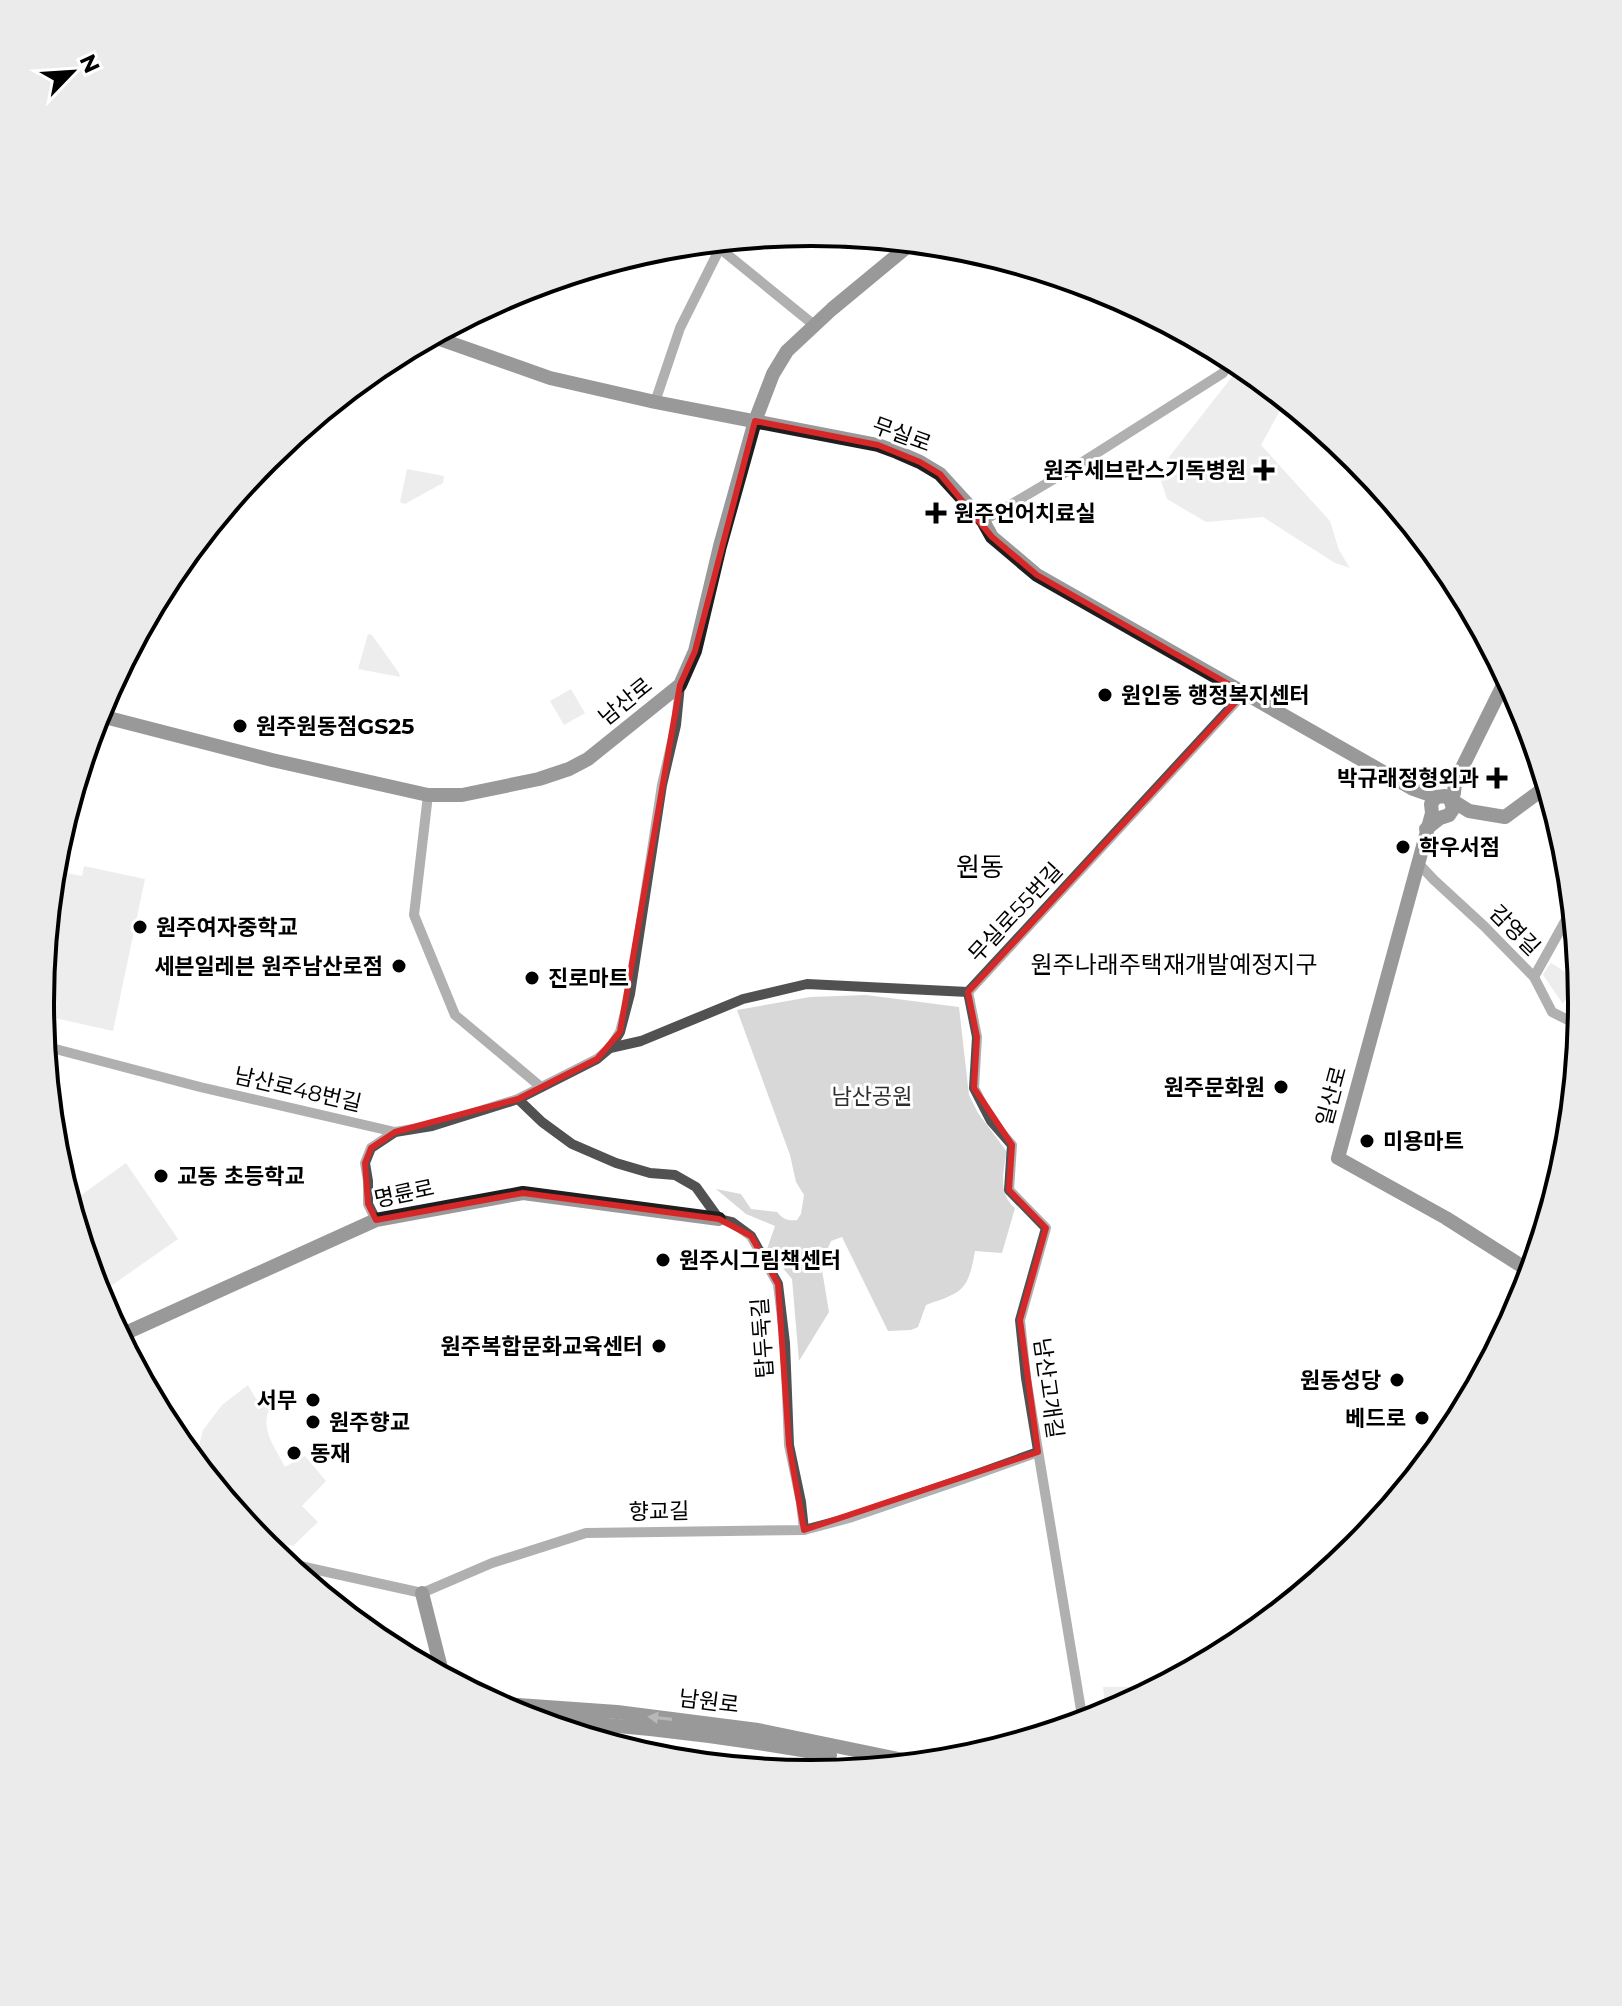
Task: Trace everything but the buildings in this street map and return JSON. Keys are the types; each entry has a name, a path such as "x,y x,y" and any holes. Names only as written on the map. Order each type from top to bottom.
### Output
{"street":[{"path":"729,251 814,325"},
{"name":"남산로","path":"110,718 272,760 428,795 462,795 501,788 569,769 588,759 680,685 695,651 755,421 773,374 787,351 902,251"},
{"path":"655,402 680,328 716,252"},
{"name":"무실로","path":"445,341 550,378 655,402 878,445 920,462 940,474 983,521 992,537 1037,575 1442,806"},
{"path":"983,521 1081,463 1225,369"},
{"path":"610,1048 620,1032 630,994 662,785 676,725 680,685"},
{"name":"일산로","path":"1500,690 1455,782 1454,793 1426,829 1338,1158 1521,1264"},
{"name":"무실로55번길","path":"610,1048 641,1041 743,999 807,984 968,992 1244,693"},
{"path":"1442,806 1505,817 1538,793"},
{"path":"428,795 414,915 455,1015 541,1087"},
{"name":"감영길","path":"1417,862 1534,977 1552,1012 1567,1020"},
{"path":"1534,977 1564,924"},
{"name":"남산고개길","path":"968,992 977,1037 974,1088 991,1121 1012,1145 1009,1190 1046,1228 1020,1320 1026,1378 1081,1710"},
{"name":"남산로48번길","path":"56,1049 200,1087 395,1132 432,1126 518,1099 597,1059 610,1048"},
{"name":"탑두둑길","path":"518,1099 572,1144 616,1163 650,1173 675,1175 696,1187 719,1219 732,1222 751,1236 778,1284 785,1343 789,1445 804,1530"},
{"path":"376,1220 368,1204 365,1163 371,1148 395,1132"},
{"name":"명륜로","path":"129,1331 376,1220 523,1193 719,1219"},
{"name":"향교길","path":"422,1593 492,1563 586,1533 804,1530 849,1518 1038,1452"},
{"path":"307,1568 422,1593 440,1663"},
{"name":"남원로","path":"531,1706 617,1712 758,1730 884,1756"},
{"name":"남원로","path":"597,1729 753,1741 851,1758"}],"highlighted area":[{"path":"755,421 878,445 920,462 940,474 992,537 1037,575 1244,693 968,992 977,1037 974,1088 1012,1145 1009,1190 1046,1228 1020,1320 1038,1452 804,1530 789,1445 778,1284 751,1236 719,1219 523,1193 376,1220 368,1204 365,1163 371,1148 395,1132 518,1099 597,1059 620,1032 680,685 695,651"}],"green space":[{"path":"1233,375 1281,409 1261,445 1330,521 1339,550 1350,568 1335,563 1263,517 1206,522 1167,499 1161,481 1169,457"},
{"path":"407,469 444,476 443,483 405,504 400,502"},
{"path":"368,634 372,635 400,677 358,669"},
{"path":"571,689 585,713 564,725 550,701"},
{"path":"84,866 145,879 113,1031 55,1018 56,953 66,873 82,876"},
{"path":"1551,963 1567,973 1568,995 1563,1004 1543,975"},
{"name":"남산공원","path":"866,995 959,1007 969,1095 978,1113 1007,1152 1004,1189 1015,1208 1002,1253 975,1251 970,1274 962,1288 926,1305 918,1327 911,1330 888,1331 842,1237 831,1241 821,1264 829,1312 799,1361 792,1279 767,1249 775,1226 746,1214 716,1189 741,1194 751,1209 777,1212 790,1220 797,1220 801,1214 804,1195 796,1182 790,1155 737,1010 810,997"},
{"path":"126,1163 178,1239 110,1287 79,1196"},
{"path":"248,1385 256,1399 264,1398 269,1410 268,1432 285,1467 305,1456 326,1481 302,1506 318,1522 293,1546 282,1544 276,1538 198,1448 203,1430 222,1405"},
{"path":"1103,1687 1135,1687 1104,1700"}],"place":[{"name":"원주세브란스기독병원","path":"1264,470"},
{"name":"원주언어치료실","path":"936,513"},
{"name":"원인동 행정복지센터","path":"1105,695"},
{"name":"원주원동점GS25","path":"240,726"},
{"name":"박규래정형외과","path":"1497,778"},
{"name":"학우서점","path":"1403,847"},
{"name":"원주여자중학교","path":"140,927"},
{"name":"세븐일레븐 원주남산로점","path":"399,966"},
{"name":"진로마트","path":"532,978"},
{"name":"원주문화원","path":"1281,1087"},
{"name":"미용마트","path":"1367,1141"},
{"name":"교동 초등학교","path":"161,1176"},
{"name":"원주시그림책센터","path":"663,1260"},
{"name":"원주복합문화교육센터","path":"659,1346"},
{"name":"원동성당","path":"1397,1380"},
{"name":"서무","path":"313,1400"},
{"name":"베드로","path":"1422,1418"},
{"name":"원주향교","path":"313,1422"},
{"name":"동재","path":"294,1453"}],"district":[{"name":"원동","path":"980,867"},
{"name":"원주나래주택재개발예정지구","path":"1174,965"}]}
